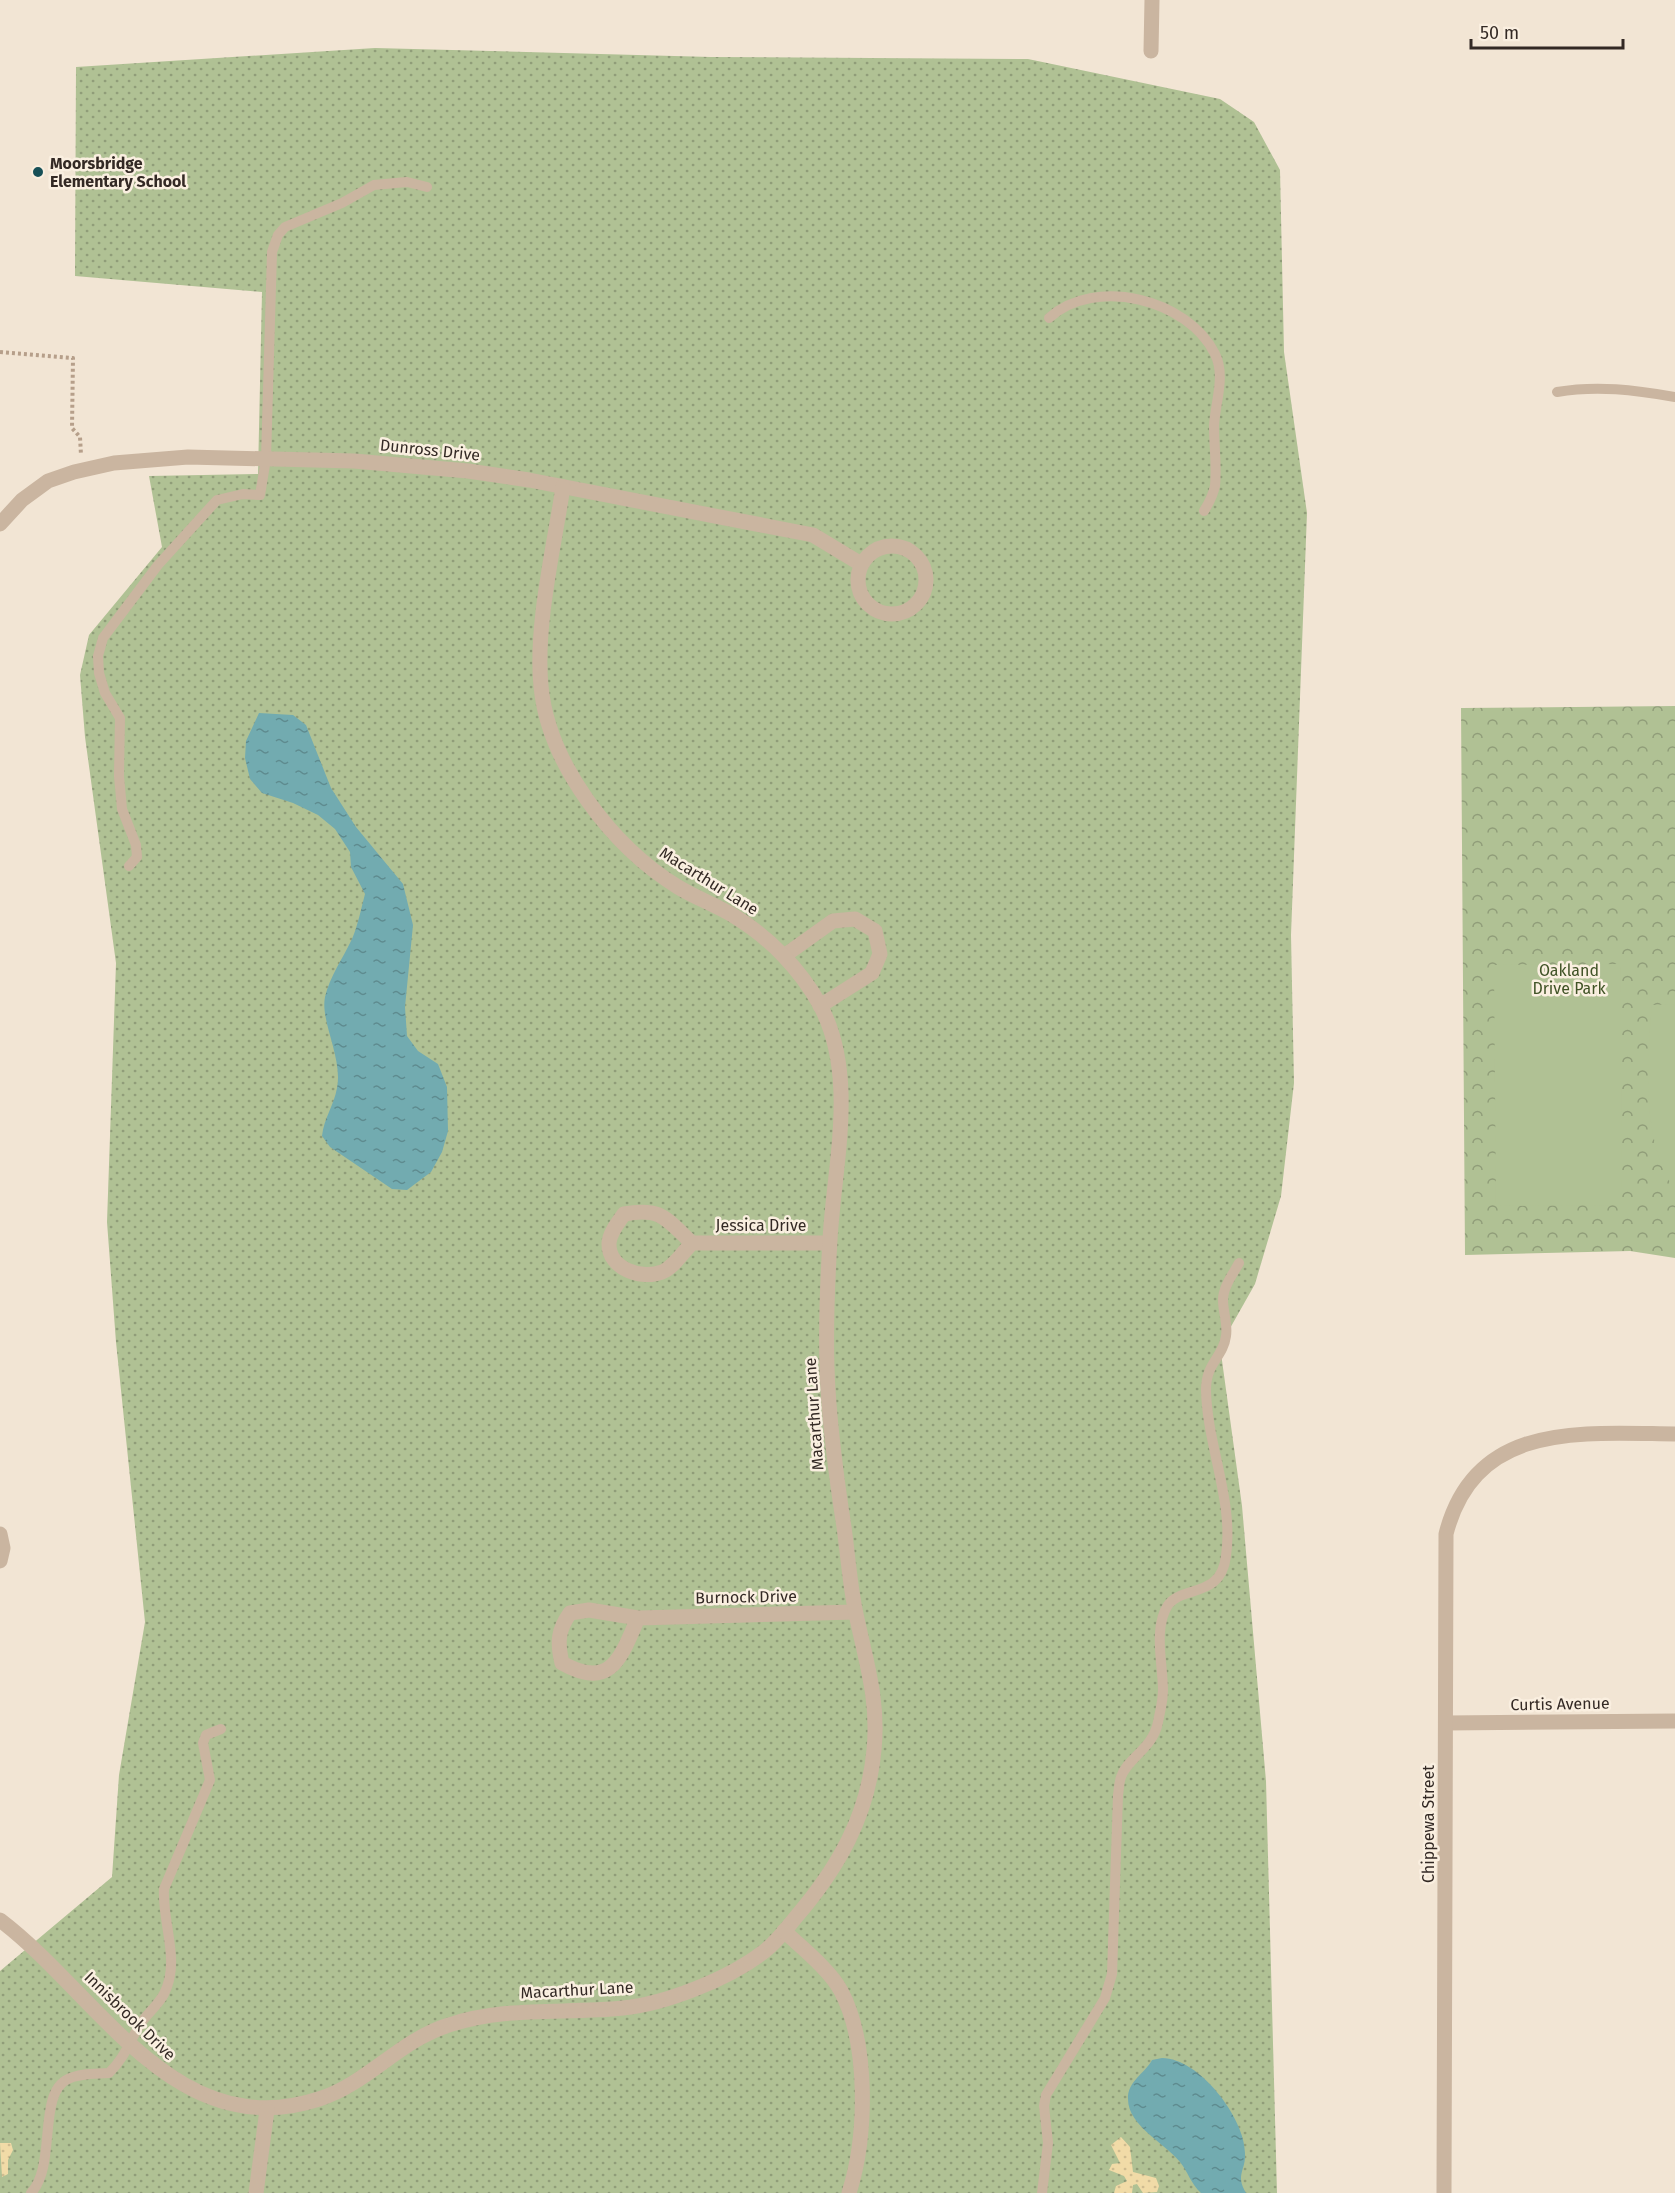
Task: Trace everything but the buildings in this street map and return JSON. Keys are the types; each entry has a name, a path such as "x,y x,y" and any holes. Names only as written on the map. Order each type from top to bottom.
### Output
{"street":[{"path":"1151,51 1152,0"},
{"name":"Dunross Drive","path":"0,524 22,500 48,482 81,470 114,463 188,457 354,461 468,471 813,535 861,564"},
{"name":"Macarthur Lane","path":"323,2098 346,2087 413,2041 443,2026 504,2012 622,2008 656,2002 740,1967 764,1952 825,1884 851,1840 863,1803 874,1754 873,1680 855,1612 828,1391 829,1243 840,1119 840,1080 828,1023 820,1006 784,956 734,916 684,891 628,850 600,819 573,777 553,733 541,688 543,612 563,487"},
{"path":"901,547 919,560 924,571 923,592 910,608 900,612 879,611 863,598 858,587 861,564 878,549 901,547"},
{"path":"784,956 832,921 855,919 875,931 880,954 872,973 820,1006"},
{"name":"Jessica Drive","path":"693,1243 664,1272 645,1275 625,1270 613,1260 609,1244 614,1229 624,1214 645,1210 661,1215 693,1243 829,1243"},
{"name":"Chippewa Street","path":"1444,2193 1446,1534 1452,1510 1464,1490 1485,1466 1503,1453 1528,1442 1557,1436 1596,1433 1675,1434"},
{"path":"0,1534 3,1548 0,1561"},
{"name":"Burnock Drive","path":"638,1618 619,1661 608,1670 590,1674 562,1663 558,1646 560,1628 570,1613 589,1610 638,1618 855,1612"},
{"name":"Curtis Avenue","path":"1446,1723 1675,1721"},
{"name":"Innisbrook Drive","path":"0,1920 28,1941 151,2065 179,2084 208,2096 267,2110 323,2098"},
{"path":"784,1931 840,1989 855,2029 862,2060 861,2114 854,2177 849,2193"},
{"path":"256,2193 267,2110"}],"lane":[{"path":"129,866 137,857 136,845 123,809 119,776 120,718 105,693 99,673 98,656 103,638 158,565 217,500 243,494 260,495 266,459 272,252 278,235 297,220 342,203 374,185 407,182 428,187"},
{"path":"1049,318 1062,306 1085,300 1106,297 1143,299 1171,310 1207,339 1220,370 1214,424 1215,487 1204,511"},
{"path":"1557,392 1585,387 1641,391 1675,397"},
{"path":"1042,2193 1048,2143 1046,2095 1105,1998 1112,1974 1118,1795 1121,1775 1148,1746 1157,1726 1163,1693 1160,1646 1162,1621 1167,1606 1174,1599 1201,1591 1218,1578 1226,1557 1224,1502 1214,1455 1206,1391 1207,1370 1225,1344 1226,1318 1223,1300 1226,1286 1239,1263"},
{"path":"31,2193 40,2181 46,2160 51,2101 56,2088 66,2079 109,2073 131,2045 140,2024 161,1999 171,1973 164,1889 210,1780 203,1743 206,1735 221,1729"}],"path":[{"path":"0,352 73,358 72,428 80,437 81,470"}],"green space":[{"path":"375,48 711,57 1028,59 1220,99 1254,122 1280,170 1284,352 1307,513 1291,935 1294,1083 1281,1196 1255,1284 1220,1346 1242,1506 1266,1781 1277,2193 0,2193 0,1971 112,1877 119,1775 145,1622 116,1342 107,1222 116,963 85,737 80,675 89,635 162,547 149,476 258,474 262,292 75,276 76,67"},
{"name":"Oakland Drive Park","path":"1675,706 1675,1258 1630,1251 1465,1255 1461,708"},
{"path":"1620,964 1622,1205 1496,1206 1494,965"},
{"path":"1675,1004 1675,1190 1664,1171 1656,1149 1651,1125 1648,1075 1652,1005"}],"sand":[{"path":"1121,2137 1130,2147 1133,2172 1156,2178 1159,2186 1157,2192 1143,2193 1137,2184 1133,2185 1132,2193 1114,2193 1116,2186 1127,2181 1124,2176 1109,2170 1112,2164 1120,2163 1111,2145"},
{"path":"0,2143 11,2143 13,2150 8,2160 8,2174 2,2177"}],"water":[{"path":"259,713 293,715 306,725 331,788 356,827 403,884 413,925 405,1007 407,1036 418,1051 438,1064 447,1087 448,1131 442,1152 431,1172 407,1190 392,1189 330,1147 322,1136 336,1094 338,1076 335,1052 324,1007 325,997 333,974 354,934 365,894 351,867 350,852 335,829 318,815 293,803 262,793 250,779 245,758 246,741"},
{"path":"1162,2058 1191,2068 1205,2079 1228,2108 1243,2139 1245,2159 1241,2181 1246,2193 1201,2193 1180,2162 1148,2134 1134,2118 1128,2099 1130,2088 1152,2060"}],"place":[{"name":"Moorsbridge Elementary School","path":"38,172"}]}
